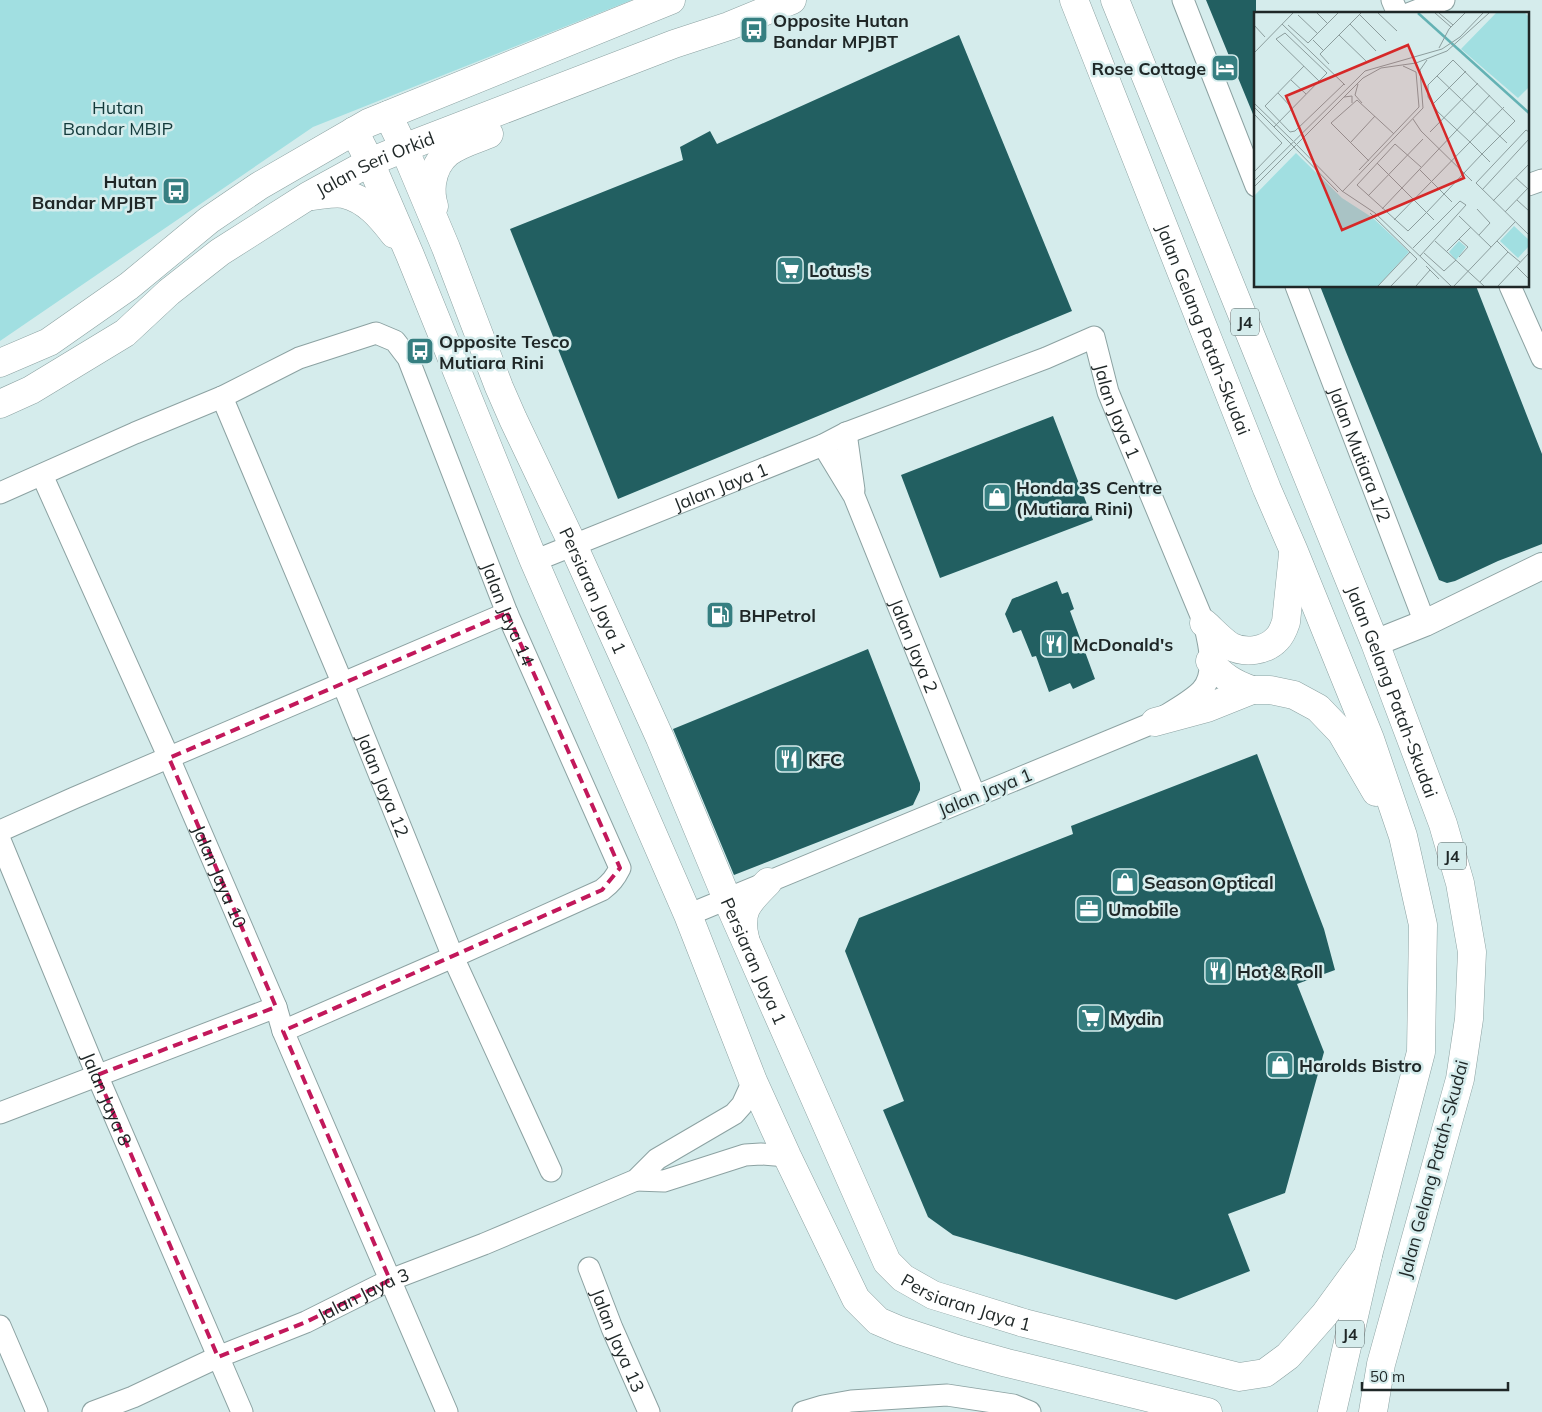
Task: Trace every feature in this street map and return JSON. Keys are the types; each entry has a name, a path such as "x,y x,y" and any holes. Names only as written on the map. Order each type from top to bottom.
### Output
{"main road":[{"name":"Jalan Seri Orkid","path":"0,363 49,342 129,286 209,220 259,186 354,131 388,115 671,0"},
{"name":"Jalan Seri Orkid","path":"0,404 31,390 125,333 169,292 220,252 308,196 370,162 674,44 729,26 792,0"},
{"name":"Jalan Gelang Patah-Skudai","path":"1115,0 1375,644 1443,824 1460,883 1472,952 1469,1019 1460,1079 1381,1364 1373,1412"},
{"name":"Jalan Gelang Patah-Skudai","path":"1075,4 1264,480 1370,739 1403,836 1422,925 1421,1052 1368,1255 1332,1412"},
{"path":"446,248 431,196 434,172 440,159 457,147 580,96 674,44"},
{"name":"Persiaran Jaya 1","path":"388,115 446,248 499,387 660,738 746,944 887,1262 903,1278 933,1295 1024,1323 1239,1377 1265,1373 1288,1356 1326,1314 1368,1255"},
{"path":"354,131 370,162 410,255 534,561 688,915 753,1081 856,1300 878,1321 960,1350 1208,1412"},
{"path":"308,196 343,194 360,200 377,214 410,255"},
{"path":"1204,623 1229,646 1239,650 1252,651 1266,647 1276,640 1286,622 1293,549"},
{"path":"1210,661 1224,676 1237,685 1252,690 1270,690 1294,695 1318,708 1340,732 1403,836"},
{"path":"1155,722 1207,708 1252,690"},
{"path":"746,944 742,926 744,914 748,903 768,882"},
{"path":"1007,1363 1020,1360 1026,1355 1030,1335 1024,1323"}],"street":[{"path":"1183,0 1254,181"},
{"path":"1392,0 1397,12"},
{"path":"1413,12 1444,0"},
{"path":"1530,184 1542,180"},
{"name":"Jalan Mutiara 1/2","path":"1297,288 1425,622"},
{"path":"1511,288 1542,358"},
{"name":"Jalan Jaya 14","path":"222,397 299,358 376,333 395,341 408,358 507,613 618,861 620,868 616,877 602,890 453,957"},
{"name":"Jalan Jaya 1","path":"534,561 824,445 846,433 1046,358 1094,337 1108,392 1204,623 1210,661 1209,674 1205,686 1200,692 1155,722 688,915"},
{"path":"0,493 222,397"},
{"name":"Jalan Jaya 12","path":"222,397 342,682 453,957 551,1171"},
{"name":"Jalan Jaya 2","path":"846,433 854,483 854,496"},
{"name":"Jalan Jaya 2","path":"824,445 854,496 975,796"},
{"name":"Jalan Jaya 10","path":"42,475 169,758 276,1007 283,1031 447,1412"},
{"path":"1375,644 1542,566"},
{"path":"0,831 342,682 507,613"},
{"name":"Jalan Jaya 8","path":"0,840 97,1075 242,1412"},
{"path":"283,1031 453,957"},
{"path":"0,1113 276,1007"},
{"path":"636,1180 658,1160 734,1114 742,1105 753,1081"},
{"path":"636,1180 664,1181 745,1155 787,1156"},
{"name":"Jalan Jaya 3","path":"93,1412 133,1397 218,1357 306,1322 390,1280 484,1244 636,1180"},
{"name":"Jalan Jaya 13","path":"589,1268 612,1328 649,1412"},
{"path":"0,1326 37,1412"},
{"path":"804,1412 823,1406 853,1406 947,1395 1013,1405 1030,1412"}],"highlighted area":[{"path":"507,613 620,868 602,890 283,1031 390,1280 306,1322 218,1357 97,1075 276,1007 169,758"}],"green space":[{"name":"Hutan Bandar MBIP","path":"0,0 632,0 313,127 0,341"}],"building":[{"path":"1206,0 1256,0 1256,12 1254,12 1254,117"},
{"name":"Lotus's","path":"959,35 1072,311 618,499 510,229 683,160 680,147 710,131 717,144"},
{"path":"1321,288 1477,288 1542,454 1542,544 1498,561 1455,581 1447,583 1439,580"},
{"name":"Honda 3S Centre (Mutiara Rini)","path":"1053,416 1093,520 940,578 901,475"},
{"name":"McDonald's","path":"1057,581 1062,594 1068,592 1074,609 1070,611 1095,679 1073,689 1070,683 1049,692 1036,656 1032,657 1021,630 1013,633 1005,614 1012,599"},
{"name":"KFC","path":"868,649 920,783 920,790 913,805 734,875 673,729"},
{"name":"Mydin","path":"1257,754 1324,929 1335,970 1297,984 1324,1052 1285,1193 1228,1214 1250,1271 1176,1300 953,1235 928,1217 883,1110 904,1101 845,951 859,918 1073,834 1071,826"}],"place":[{"name":"Opposite Hutan Bandar MPJBT","path":"754,30"},
{"name":"Rose Cottage","path":"1225,68"},
{"name":"Hutan Bandar MPJBT","path":"176,191"},
{"name":"Lotus's","path":"790,270"},
{"name":"Opposite Tesco Mutiara Rini","path":"420,351"},
{"name":"Honda 3S Centre (Mutiara Rini)","path":"997,497"},
{"name":"BHPetrol","path":"720,615"},
{"name":"McDonald's","path":"1054,644"},
{"name":"KFC","path":"789,759"},
{"name":"Season Optical","path":"1125,882"},
{"name":"Umobile","path":"1089,909"},
{"name":"Hot & Roll","path":"1218,971"},
{"name":"Mydin","path":"1091,1018"},
{"name":"Harolds Bistro","path":"1280,1065"}]}
